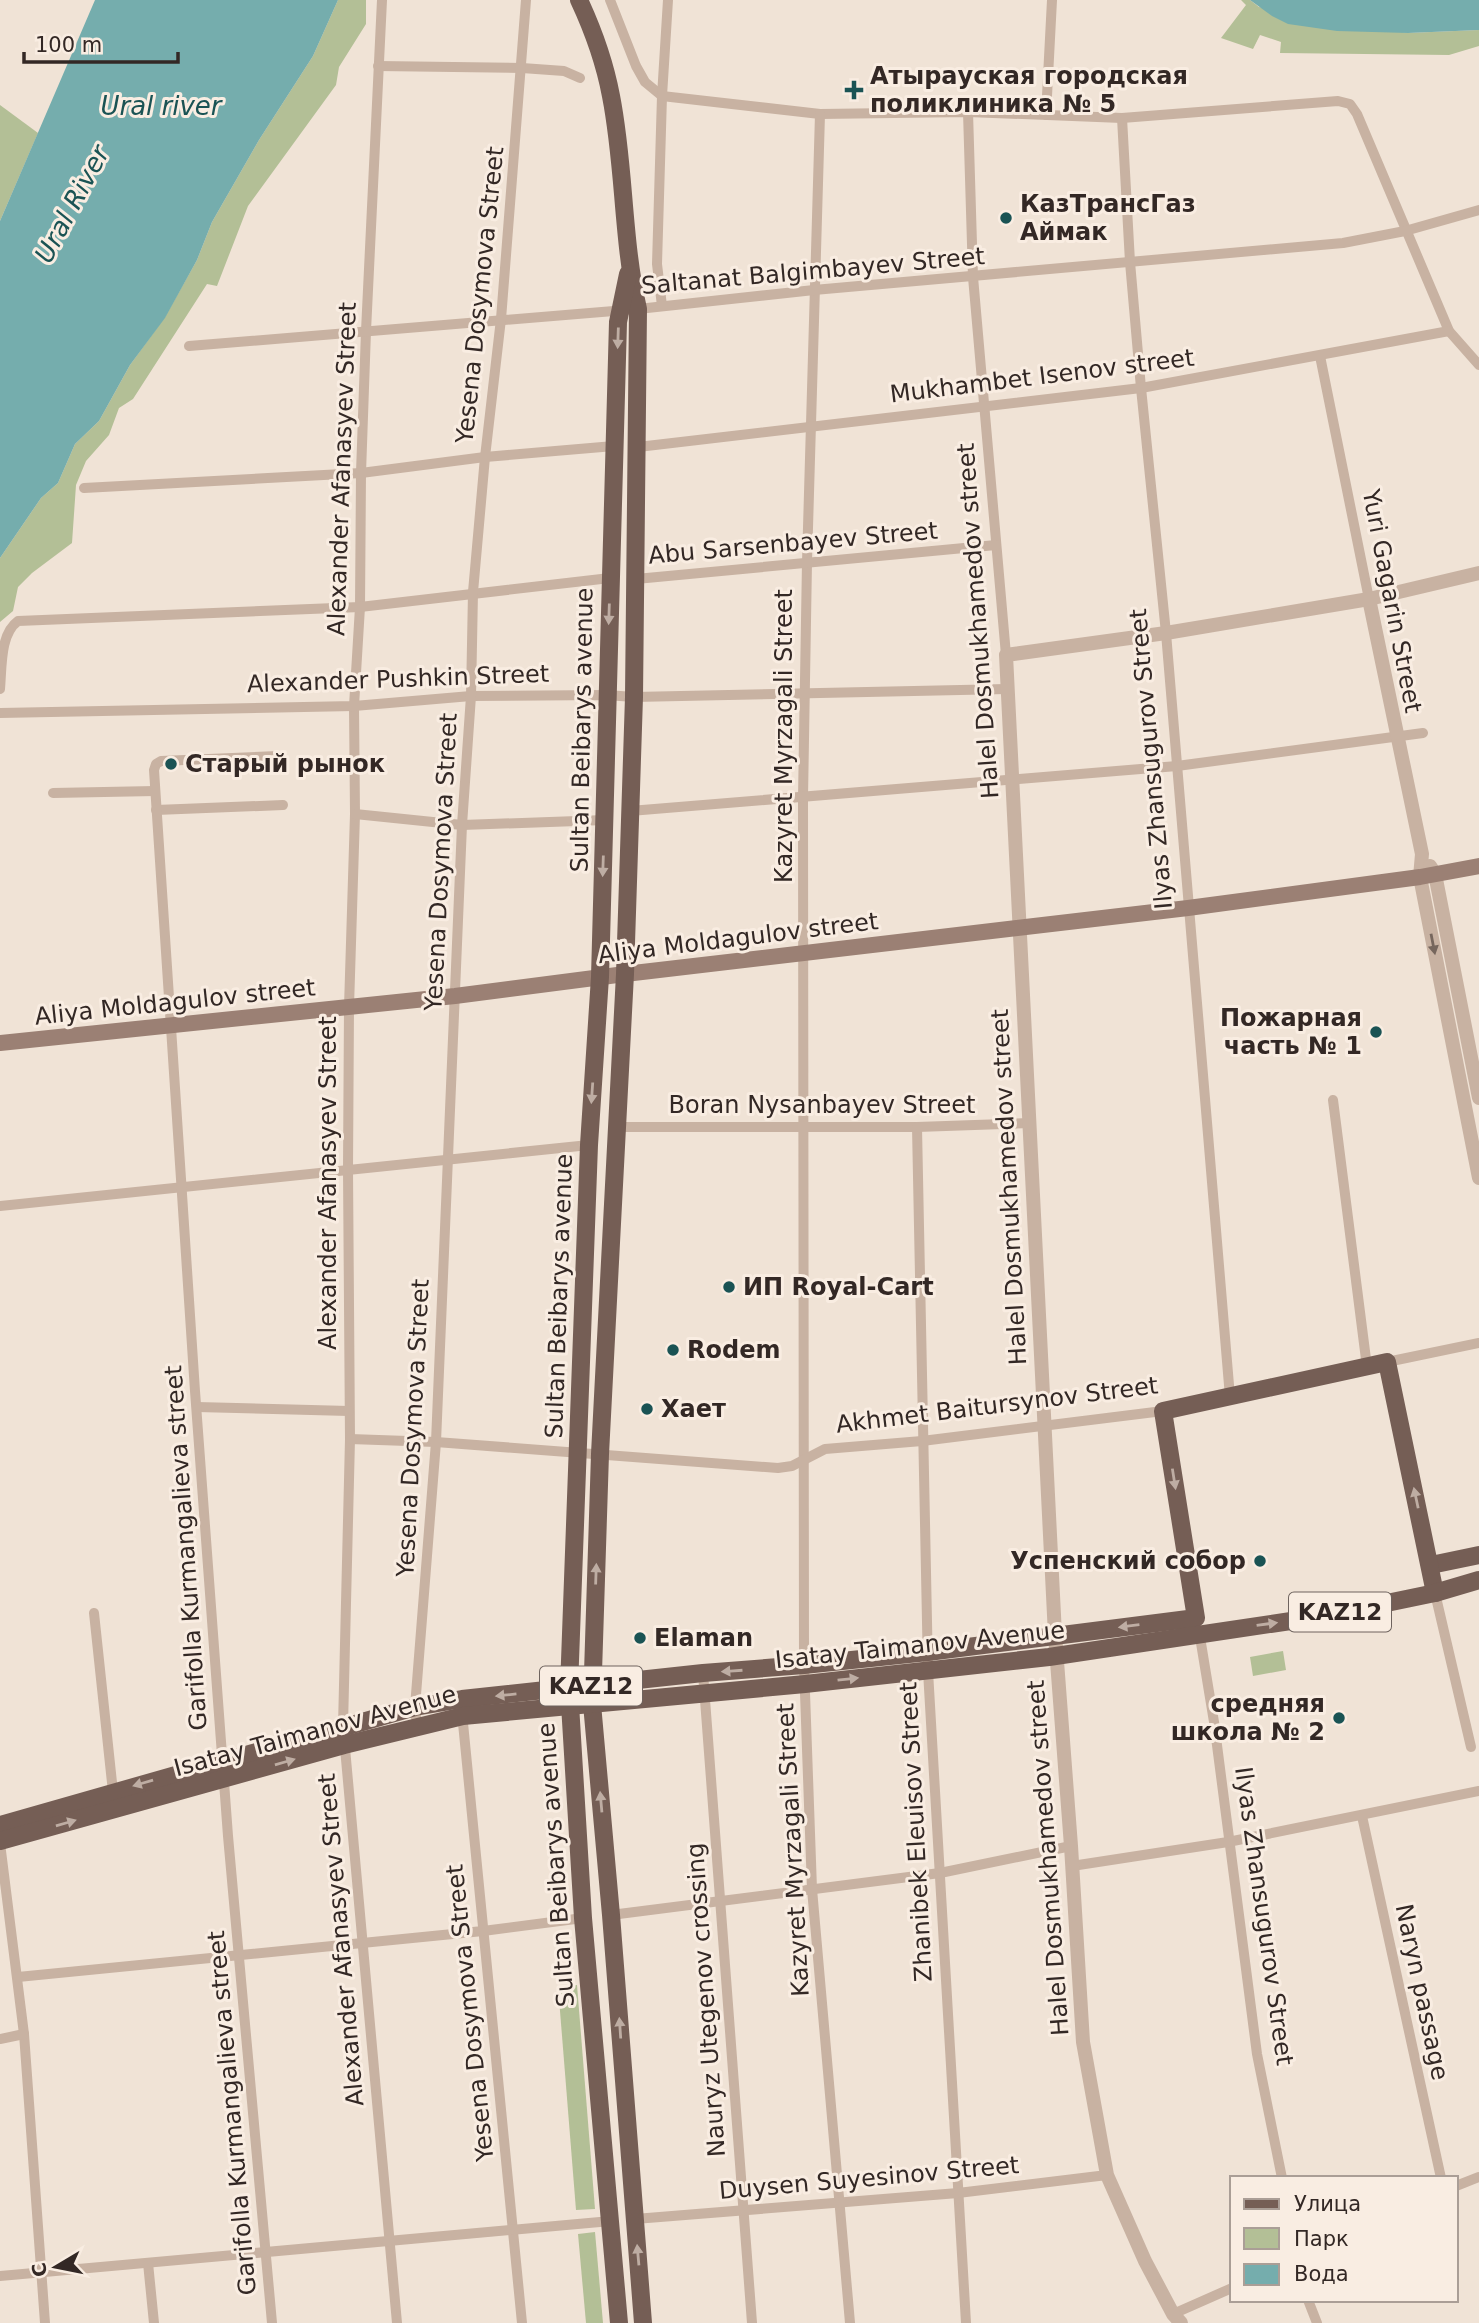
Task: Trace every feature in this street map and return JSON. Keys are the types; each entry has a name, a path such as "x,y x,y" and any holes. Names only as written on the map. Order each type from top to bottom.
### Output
{"main road":[{"name":"Sultan Beibarys avenue","path":"579,0 600,52 611,95 629,271 638,309 634,697 625,974 600,1454 592,1695 643,2323"},
{"name":"Sultan Beibarys avenue","path":"619,2323 583,1918 569,1697 589,1145 600,977 619,311 629,271"},
{"name":"Aliya Moldagulov street","path":"0,1043 455,996 1188,908 1427,876 1479,866"},
{"path":"583,1296 594,1292 608,1297"},
{"name":"Akhmet Baitursynov Street","path":"1163,1411 1387,1362"},
{"path":"1387,1362 1435,1592"},
{"name":"Ilyas Zhansugurov Street","path":"1163,1411 1198,1626"},
{"path":"1431,1564 1479,1555"},
{"name":"Isatay Taimanov Avenue","path":"0,1825 415,1707 462,1708 592,1695 705,1693 928,1652 1055,1635 1324,1616 1479,1580"},
{"name":"Isatay Taimanov Avenue","path":"592,1695 703,1673 805,1675 928,1671 1056,1656 1198,1626"},
{"name":"Isatay Taimanov Avenue","path":"0,1842 417,1727 462,1708"}],"street":[{"name":"Alexander Afanasyev Street","path":"382,0 366,331 360,607 354,706 355,814 349,1007 348,1170 350,1439 344,1745 397,2323"},
{"name":"Yesena Dosymova Street","path":"417,1727 415,1707 436,1442 462,825 471,696 473,592 501,319 526,0"},
{"path":"610,0 636,66 645,82 662,96 820,114 968,112 1122,118 1338,102 1350,104 1357,114 1449,331 1479,365"},
{"path":"662,306 657,264 668,0"},
{"path":"1046,115 1052,0"},
{"path":"378,66 522,68 564,71 580,78"},
{"name":"Halel Dosmukhamedov street","path":"968,112 973,277 1006,655 1056,1656 1083,2042 1107,2175 1145,2261 1177,2318"},
{"name":"Kazyret Myrzagali Street","path":"820,114 803,799 805,1675 812,1889 850,2323"},
{"name":"Ilyas Zhansugurov Street","path":"1122,118 1130,262 1166,632 1230,1397"},
{"name":"Saltanat Balgimbayev Street","path":"189,346 619,311 814,290 1343,243 1405,231 1479,210"},
{"name":"Mukhambet Isenov street","path":"638,447 1141,388 1449,331"},
{"name":"Yuri Gagarin Street","path":"1320,356 1396,735 1479,1098"},
{"path":"84,488 361,473 485,457 614,446"},
{"name":"Abu Sarsenbayev Street","path":"636,579 996,545"},
{"path":"1006,655 1369,599 1479,573"},
{"path":"0,689 4,636 18,621 360,607 610,578"},
{"name":"Alexander Pushkin Street","path":"0,713 354,706 471,696 634,697 1007,689"},
{"path":"630,811 803,799 1177,766 1423,733"},
{"name":"Garifolla Kurmangalieva street","path":"272,2323 224,1779 154,770 156,764 161,761 278,756"},
{"path":"53,793 155,791"},
{"path":"156,810 284,805"},
{"path":"355,814 462,825 605,820"},
{"name":"Yuri Gagarin Street","path":"1427,876 1479,1178"},
{"path":"1333,1100 1367,1367"},
{"name":"Boran Nysanbayev Street","path":"616,1127 917,1127 1029,1123"},
{"name":"Zhanibek Eleuisov Street","path":"917,1127 928,1671 966,2323"},
{"path":"0,1206 589,1145"},
{"name":"Akhmet Baitursynov Street","path":"1387,1362 1479,1343"},
{"path":"197,1407 349,1411"},
{"name":"Akhmet Baitursynov Street","path":"350,1439 436,1442 778,1468 792,1466 825,1449 922,1441 1163,1411"},
{"path":"1435,1592 1471,1747"},
{"path":"94,1613 113,1792"},
{"name":"Ilyas Zhansugurov Street","path":"1198,1626 1214,1722 1257,2054 1282,2176"},
{"name":"Nauryz Utegenov crossing","path":"703,1673 752,2323"},
{"name":"Yesena Dosymova Street","path":"462,1708 522,2323"},
{"path":"1072,1866 1228,1842 1479,1791"},
{"name":"Naryn passage","path":"1362,1816 1441,2176"},
{"path":"0,1842 24,2034 45,2323"},
{"path":"611,1915 940,1873 1071,1846"},
{"path":"18,1977 483,1931 583,1918"},
{"path":"0,2039 24,2034"},
{"name":"Duysen Suyesinov Street","path":"635,2219 958,2193 1107,2175"},
{"path":"1458,2185 1479,2177"},
{"path":"0,2276 611,2221"},
{"path":"148,2263 154,2323"},
{"path":"1177,2318 1230,2289"},
{"path":"1309,2302 1317,2323"}],"green space":[{"path":"338,0 366,0 366,24 339,67 336,85 248,206 217,286 207,284 133,399 119,408 109,435 86,461 76,485 72,543 18,587 13,611 0,622 0,558 41,498 58,483 75,444 99,421 130,365 165,317 197,260 212,222 259,140 313,56"},
{"path":"1241,0 1250,0 1259,7 1408,33 1479,30 1479,46 1449,55 1280,53 1281,42 1260,35 1253,49 1221,38 1246,5"},
{"path":"0,105 38,133 0,221"},
{"path":"1283,1651 1286,1670 1253,1676 1250,1657"},
{"path":"577,1985 595,2209 576,2210 558,1986"},
{"path":"595,2232 603,2323 586,2323 578,2234"}],"water":[{"name":"Ural river","path":"95,0 338,0 313,56 259,140 212,222 197,260 165,318 130,365 99,421 75,444 58,483 41,498 0,558 0,221"},
{"path":"1250,0 1479,0 1479,30 1408,33 1337,31 1288,24"}],"place":[{"name":"Атырауская городская поликлиника № 5","path":"854,90"},
{"name":"КазТрансГаз Аймак","path":"1006,218"},
{"name":"Старый рынок","path":"171,764"},
{"name":"Пожарная часть № 1","path":"1376,1032"},
{"name":"ИП Royal-Cart","path":"729,1287"},
{"name":"Rodem","path":"673,1350"},
{"name":"Хает","path":"647,1409"},
{"name":"Успенский собор","path":"1260,1561"},
{"name":"Elaman","path":"640,1638"},
{"name":"cредняя школа № 2","path":"1339,1718"}],"water label":[{"name":"Ural River","path":"72,204"}]}
